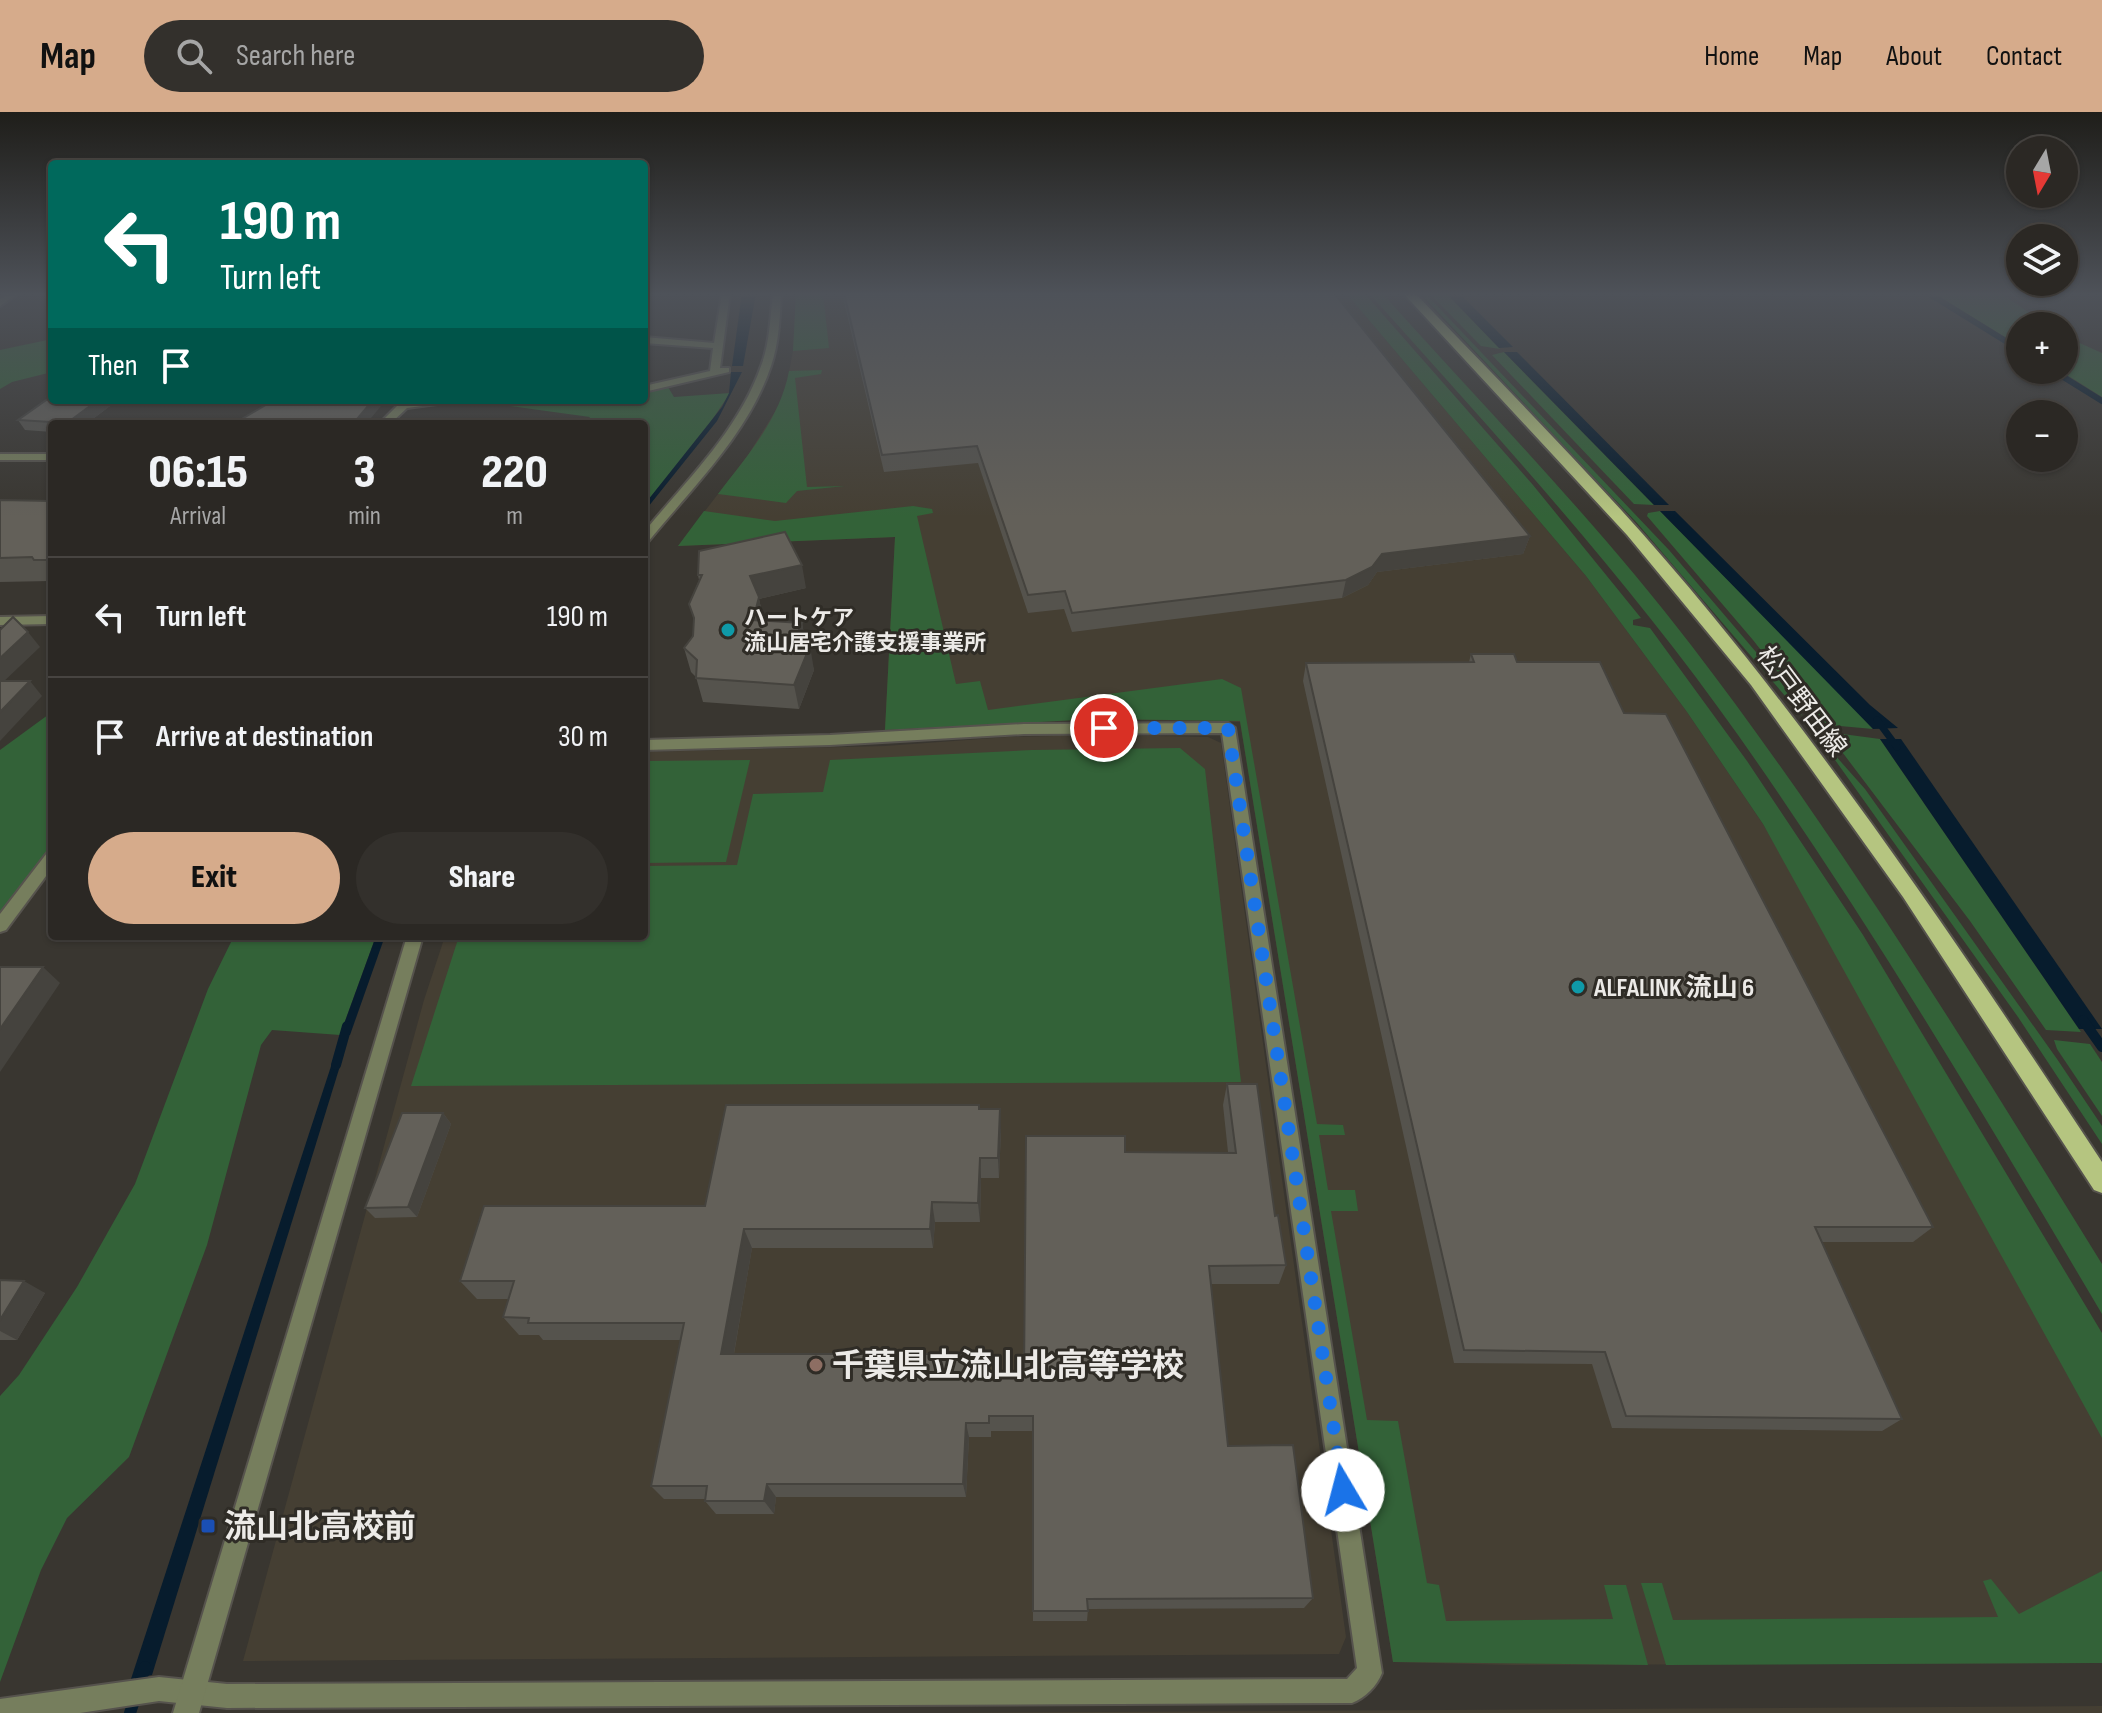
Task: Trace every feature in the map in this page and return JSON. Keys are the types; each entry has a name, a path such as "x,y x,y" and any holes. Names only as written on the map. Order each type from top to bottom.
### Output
{"main road":[{"name":"松戸野田線","path":"1479,368 1702,613 1857,817 2102,1182"}],"street":[{"path":"648,388 720,368"},
{"path":"648,535 728,434 756,392 764,368"},
{"path":"388,420 404,405 412,404"},
{"path":"0,457 48,457"},
{"path":"0,621 48,620"},
{"path":"0,1712 159,1689 189,1703 227,1696 1352,1691 1370,1673 1228,728 1024,729 830,740 648,745"},
{"path":"0,926 48,862"},
{"path":"189,1703 414,940"}],"shaded area":[{"path":"790,368 1409,368 1586,576 1687,712 1763,824 2102,1401 2102,1663 1511,1665 1393,1662 1240,722 1096,719 885,730 895,537 678,546 748,455 784,397"},
{"name":"千葉県立流山北高等学校","path":"1008,737 1208,737 1221,743 1346,1637 1339,1654 243,1661 424,1000 444,940 648,940 648,752 885,746"},
{"path":"2102,1706 2102,1713 940,1713"}],"green space":[{"path":"0,368 48,368 48,373 12,382 0,389"},
{"path":"1409,368 1430,368 1533,485 1641,618 1633,620 1633,625 1650,628 1747,761 1863,935 2102,1333 2102,1438 1763,824 1687,712 1586,576"},
{"path":"1436,368 1450,368 1579,510 1691,645 1801,795 1904,950 2102,1264 2102,1314 1880,948 1786,805 1652,620 1513,454"},
{"path":"1490,368 1496,368 1669,550 1779,679 1803,717 1637,523"},
{"path":"1504,368 1519,368 1654,505 1634,504"},
{"path":"2078,368 2102,368 2102,397 2078,382"},
{"path":"822,370 821,374 795,378 807,487 845,486 797,491 786,503 718,494 770,421 785,389 789,371"},
{"path":"668,387 674,397 730,393 698,441 648,500 648,420 588,420 590,417 496,404 648,404 648,390"},
{"path":"913,506 932,509 933,513 917,516 956,684 980,681 988,710 1222,679 1241,688 1317,1124 1343,1125 1345,1135 1319,1135 1328,1190 1355,1190 1358,1211 1331,1211 1367,1420 1398,1421 1427,1583 1439,1585 1446,1621 1613,1619 1604,1585 1626,1585 1648,1665 1393,1662 1240,721 1096,719 885,730 895,537 678,546 704,511 775,521"},
{"path":"1660,511 1873,729 1829,725 1815,719 1753,640 1647,516 1648,513"},
{"path":"48,715 48,851 0,914 0,750"},
{"path":"1835,733 1880,739 2081,1032 2046,1030 1970,921 1830,736"},
{"path":"1818,736 1865,789 2057,1059 2102,1126 2102,1144 2018,1017"},
{"path":"1180,748 1205,769 1241,1082 411,1086 458,940 648,940 648,866 737,865 753,794 823,792 830,760 1032,750"},
{"path":"750,760 726,862 648,863 648,761"},
{"path":"232,940 375,940 340,1035 272,1030 261,1045 207,1245 129,1457 67,1518 41,1570 0,1682 0,1396 19,1375 77,1287 135,1184 208,989"},
{"path":"2054,1040 2090,1044 2102,1062 2102,1116 2057,1049"},
{"path":"2102,1571 2102,1663 1666,1665 1641,1583 1662,1583 1673,1620 1998,1617 1983,1581 1991,1579 2019,1614"}],"water":[{"path":"1519,368 1533,368 1669,505 1654,505"},
{"path":"731,372 742,372 717,421 648,507 648,500 722,407 729,393"},
{"path":"1660,511 1675,511 1870,705 1898,728 1873,729"},
{"path":"1880,739 1901,739 2102,1029 2079,1029"},
{"path":"375,940 384,940 350,1035 340,1035"},
{"path":"344,1053 152,1675 131,1679 335,1054"}],"building":[{"path":"862,368 1394,368 1530,536 1382,554 1372,567 1346,580 1072,613 1065,591 1028,595 977,446 882,455"},
{"path":"48,399 48,404 93,404 71,420 18,420"},
{"path":"267,404 370,404 356,420 240,420"},
{"path":"0,500 48,501 48,560 0,558"},
{"name":"ハートケア 流山居宅介護支援事業所","path":"785,532 802,565 750,576 759,597 753,620 802,623 793,644 810,646 794,685 696,678 697,660 684,648 693,636 694,618 689,604 702,575 698,575 699,551"},
{"path":"13,617 28,632 0,658 0,630"},
{"name":"ALFALINK 流山 6","path":"1471,654 1514,654 1517,662 1600,662 1624,713 1666,714 1933,1227 1815,1227 1902,1419 1626,1416 1605,1352 1464,1350 1306,663 1474,662"},
{"path":"0,681 30,681 0,712"},
{"path":"0,967 43,967 0,1029"},
{"path":"1227,1084 1257,1084 1275,1216 1278,1215 1286,1265 1209,1266 1228,1446 1293,1445 1313,1598 1087,1599 1088,1611 1033,1611 1033,1416 989,1416 989,1423 966,1423 963,1484 767,1484 764,1501 705,1501 707,1486 651,1486 684,1323 528,1323 529,1318 503,1317 514,1281 460,1281 484,1206 705,1206 726,1105 979,1105 979,1109 1000,1109 998,1158 980,1158 978,1203 932,1202 930,1229 744,1229 721,1354 969,1354 968,1376 1024,1376 1026,1136 1125,1136 1125,1152 1236,1153"},
{"path":"402,1113 443,1113 408,1207 365,1208"},
{"path":"0,1280 24,1281 0,1320"}],"waterway":[{"path":"2075,384 2102,401"},
{"path":"1877,720 1897,747"},
{"path":"2083,1020 2102,1047"},
{"path":"336,1065 347,1026"},
{"path":"130,1713 145,1667"}],"place":[{"name":"ハートケア 流山居宅介護支援事業所","path":"728,630"},
{"name":"ALFALINK 流山 6","path":"1578,987"},
{"name":"千葉県立流山北高等学校","path":"816,1365"},
{"name":"流山北高校前","path":"208,1526"}],"route":[{"path":"1104,728 1228,728 1343,1490"}]}
